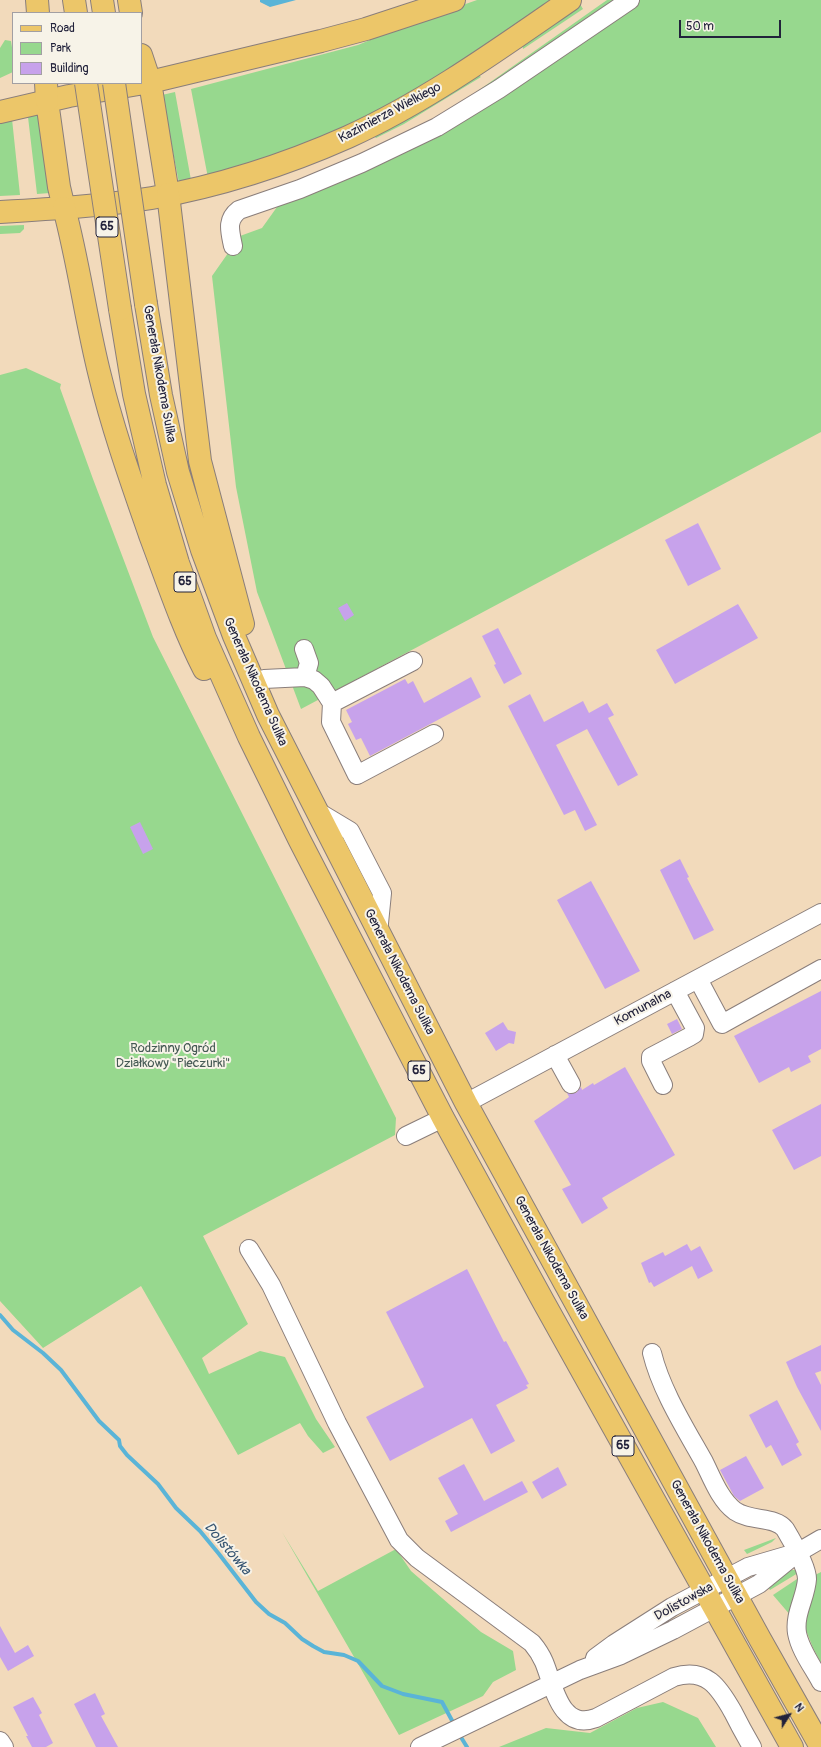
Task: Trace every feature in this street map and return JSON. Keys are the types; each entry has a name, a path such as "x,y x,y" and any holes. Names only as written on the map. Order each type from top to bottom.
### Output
{"main road":[{"path":"37,0 38,12"},
{"path":"74,0 76,12"},
{"path":"102,0 104,12"},
{"path":"129,0 131,12"},
{"path":"142,83 366,29 454,0"},
{"name":"Kazimierza Wielkiego","path":"0,212 107,204 205,186 269,168 348,136 384,119 447,82 570,0"},
{"path":"142,58 150,82 168,194 200,461 238,608 248,640 278,712 298,775"},
{"name":"Generała Nikodema Sulika","path":"86,84 134,394 155,485 178,564 205,638 249,737 299,839 443,1118 708,1599 792,1747"},
{"name":"Generała Nikodema Sulika","path":"114,84 146,304 161,395 178,472 202,550 234,636 268,715 315,810 466,1104 821,1747"},
{"path":"0,112 46,92 129,84"},
{"path":"46,92 58,187 75,250 91,335 111,419 136,496 184,626 249,763 299,839"}],"street":[{"path":"233,246 229,224 234,214 239,210 300,189 355,166 437,127 499,89 630,0"},
{"path":"304,649 308,663 305,677"},
{"path":"332,703 413,661"},
{"path":"264,679 305,677 314,680 321,686 332,703 331,722 357,775 434,734"},
{"name":"Komunalna","path":"466,1104 821,913"},
{"path":"698,979 722,1024 821,969"},
{"path":"663,1085 651,1061 651,1057 694,1034 696,1028 675,992"},
{"path":"555,1056 571,1084"},
{"path":"406,1136 443,1118"},
{"path":"249,1249 271,1285 337,1423 399,1540 416,1558 532,1643 544,1661 552,1684 564,1710 570,1716 584,1722 596,1718 674,1677 692,1674 714,1682 722,1693 752,1747"},
{"path":"652,1352 656,1367 681,1420 722,1496 731,1507 742,1515 757,1520 774,1521 780,1524 797,1553 806,1571 807,1579 797,1620 797,1633 805,1653 821,1682"},
{"name":"Dolistowska","path":"420,1747 580,1670 614,1644 672,1607 708,1599 732,1587 759,1584 797,1553 821,1539"},
{"path":"0,1741 4,1747"}],"green space":[{"path":"477,0 553,0 444,75 344,129 266,159 208,178 191,89 358,45 409,24"},
{"path":"607,0 821,0 821,432 301,709 257,592 236,487 212,276 240,236 262,228 282,200 455,107"},
{"path":"580,4 583,9 523,49 522,43"},
{"path":"5,40 11,41 12,72 0,78 0,48"},
{"path":"476,73 481,77 404,124 376,138 375,137 380,132"},
{"path":"175,92 191,180 179,183 162,95"},
{"path":"40,114 50,193 37,194 28,117"},
{"path":"12,119 20,195 0,196 0,122"},
{"path":"24,225 24,229 20,233 0,234 0,226"},
{"name":"Rodzinny Ogród Działkowy \"Pieczurki\"","path":"26,368 61,384 60,388 93,479 153,637 396,1118 395,1135 203,1236 248,1324 202,1358 209,1374 260,1351 285,1357 316,1419 335,1447 323,1453 308,1436 300,1423 238,1455 141,1286 43,1348 0,1301 0,375"},
{"path":"282,1532 318,1591 396,1549 411,1571 481,1632 513,1651 516,1670 493,1682 483,1696 399,1735"},
{"path":"776,1538 772,1542 747,1554 744,1550"},
{"path":"791,1570 795,1570 798,1573 770,1590 768,1587 772,1582"},
{"path":"821,1572 821,1663 813,1648 802,1620 815,1575"},
{"path":"800,1577 791,1616 773,1595"},
{"path":"663,1702 698,1718 716,1747 499,1747 546,1728 590,1733 637,1708"}],"water":[{"path":"260,0 296,0 270,7 260,2"}],"building":[{"path":"698,523 721,569 688,586 665,540"},
{"path":"347,603 354,615 345,621 338,608"},
{"path":"738,604 758,638 675,684 656,650"},
{"path":"498,628 522,674 504,684 482,636"},
{"path":"471,677 481,697 370,756 361,738 356,740 348,724 352,722 346,710 405,679 408,684 413,681 424,703"},
{"path":"530,694 544,722 583,701 589,713 607,703 614,715 608,718 638,775 618,786 587,729 556,745 597,825 585,831 575,810 564,815 508,706"},
{"path":"140,822 153,849 143,854 130,827"},
{"path":"680,859 689,877 687,878 714,930 694,940 660,870"},
{"path":"591,881 640,971 605,989 557,900"},
{"path":"821,991 821,1049 808,1056 811,1062 791,1072 789,1067 759,1083 734,1036"},
{"path":"677,1019 682,1029 672,1034 667,1024"},
{"path":"503,1022 508,1030 516,1032 514,1044 509,1043 496,1051 485,1033"},
{"path":"625,1067 675,1155 602,1198 608,1208 582,1224 562,1189 571,1185 534,1121 569,1097 567,1093 576,1093 581,1087 582,1090 593,1083 594,1085"},
{"path":"821,1104 821,1156 794,1170 772,1130"},
{"path":"687,1244 691,1251 700,1246 713,1271 698,1279 692,1266 654,1287 651,1282 649,1283 641,1263 663,1252 665,1256"},
{"path":"467,1269 504,1342 506,1341 529,1384 526,1385 528,1388 496,1405 515,1441 491,1454 472,1418 390,1461 366,1417 424,1387 386,1312"},
{"path":"821,1345 821,1371 815,1373 821,1385 821,1431 797,1387 786,1362"},
{"path":"777,1400 799,1442 796,1444 802,1455 782,1466 771,1445 766,1448 749,1415"},
{"path":"746,1456 764,1488 740,1501 734,1496 720,1470"},
{"path":"464,1464 484,1501 522,1481 528,1492 451,1532 445,1521 458,1514 438,1478"},
{"path":"558,1467 567,1485 542,1499 532,1482"},
{"path":"0,1626 15,1653 28,1645 34,1656 8,1671 0,1657"},
{"path":"95,1693 105,1714 101,1716 118,1747 96,1747 74,1704"},
{"path":"33,1697 42,1713 39,1715 53,1743 46,1747 32,1747 13,1707"}],"waterway":[{"name":"Dolistówka","path":"0,1315 13,1330 43,1353 61,1370 99,1421 119,1440 120,1446 127,1455 158,1484 176,1508 200,1531 256,1602 269,1614 285,1623 302,1639 324,1652 344,1655 358,1661 382,1686 403,1694 442,1702 455,1726"},
{"name":"Dolistówka","path":"459,1734 467,1747"}]}
